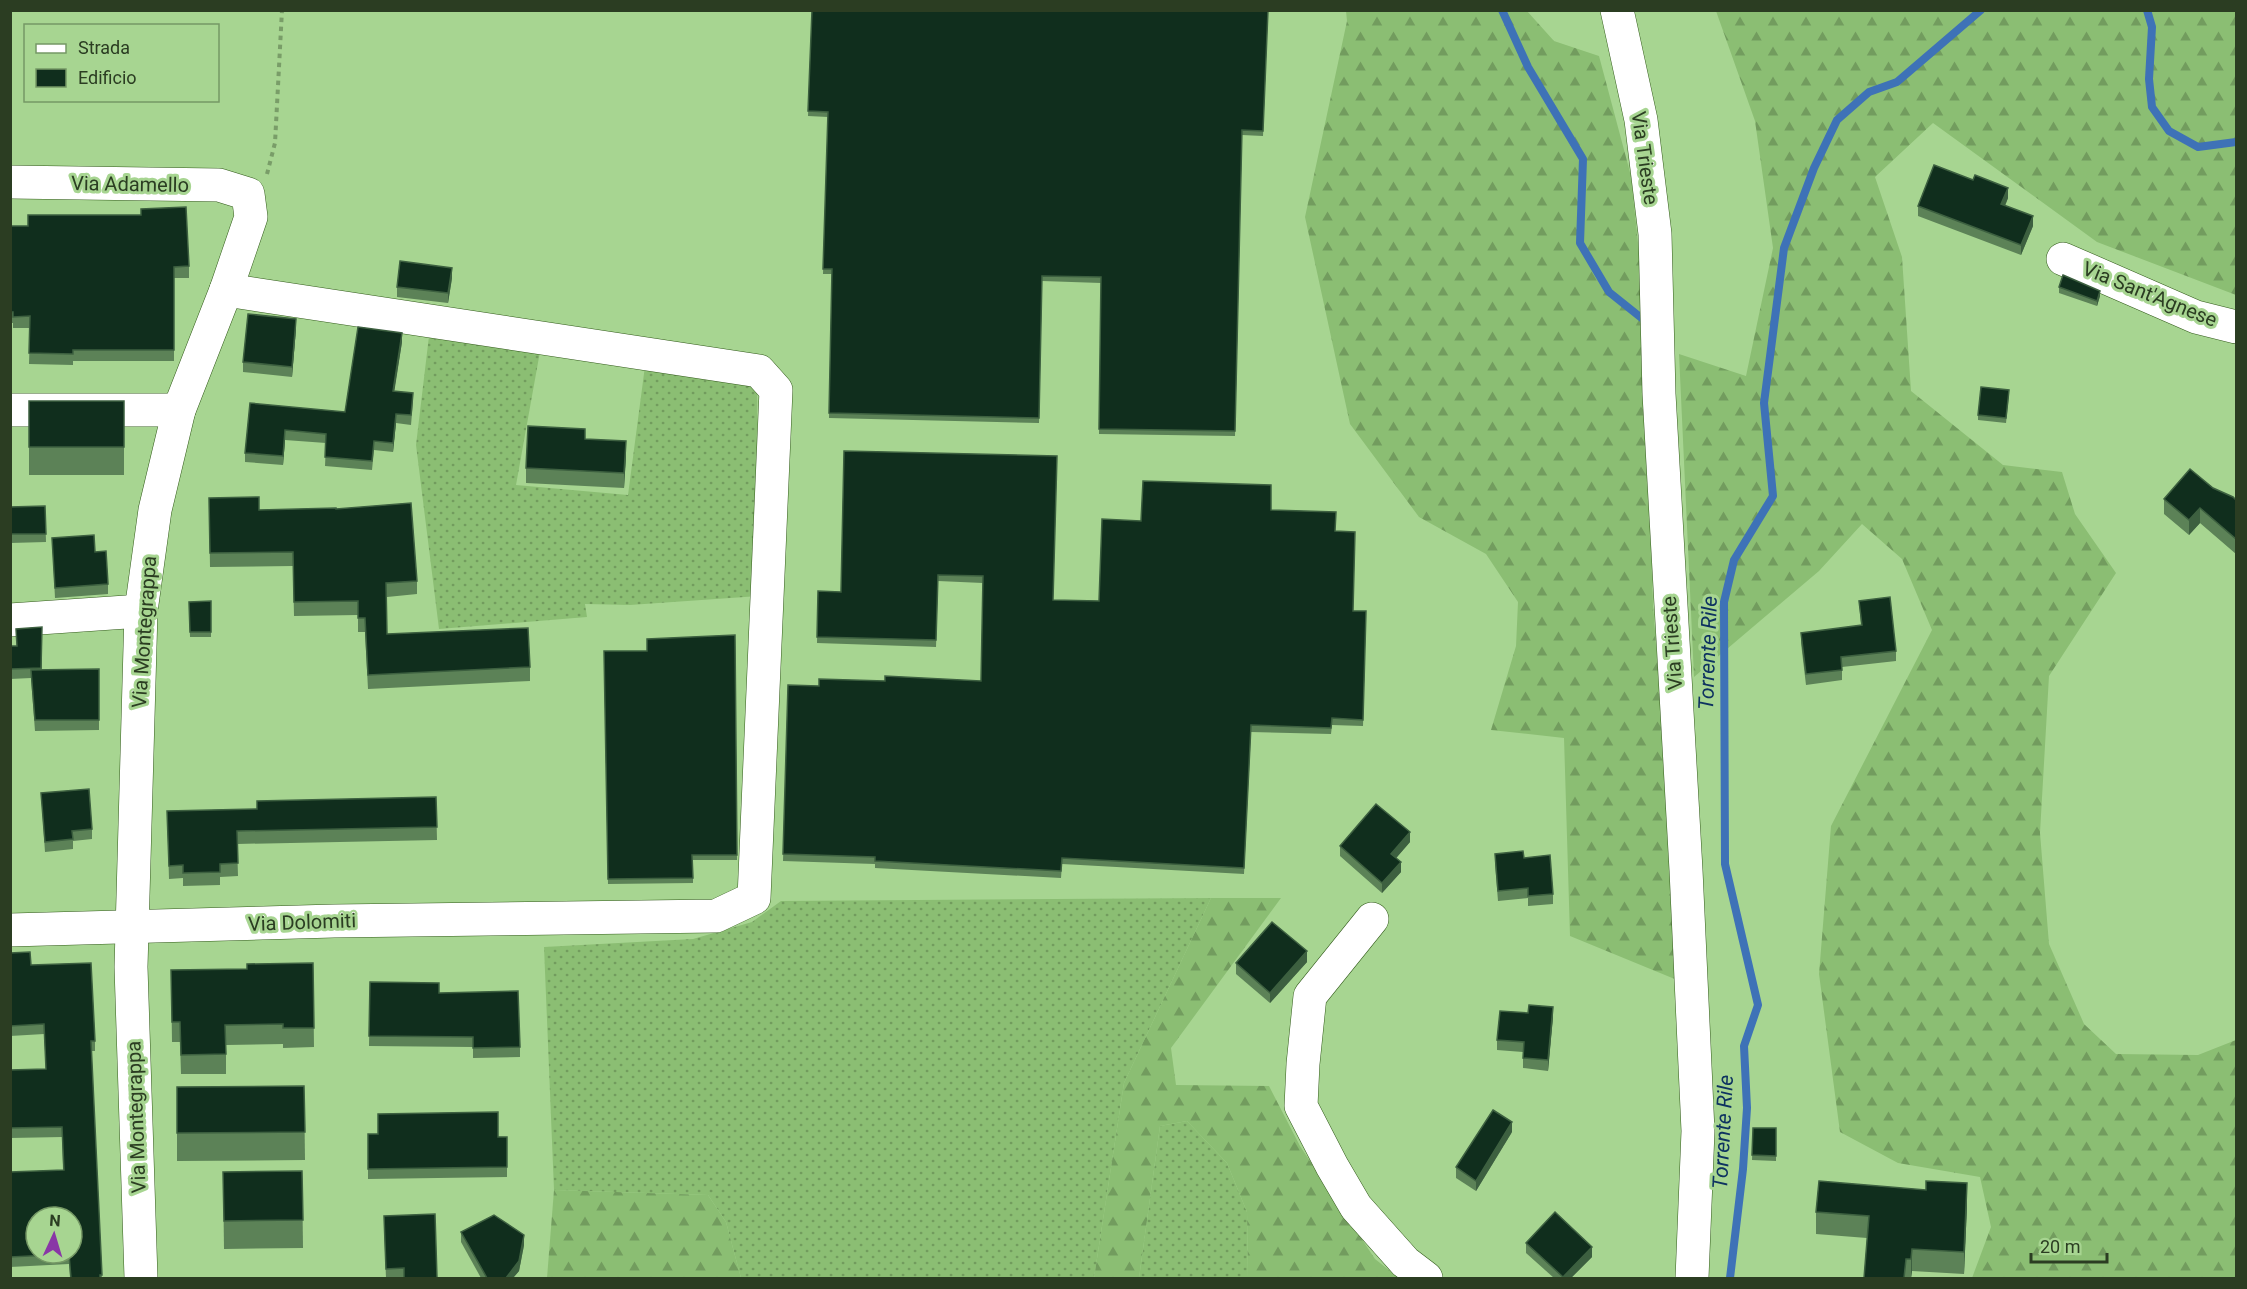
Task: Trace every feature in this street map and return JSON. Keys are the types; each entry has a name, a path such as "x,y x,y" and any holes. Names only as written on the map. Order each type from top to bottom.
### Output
{"street":[{"name":"Via Trieste","path":"1617,10 1641,120 1655,234 1660,417 1686,858 1698,1131 1692,1278"},
{"name":"Via Adamello","path":"10,182 219,185 248,194"},
{"name":"Via Montegrappa","path":"141,1278 131,928 141,612 155,510 179,410 226,290 251,217 248,194"},
{"name":"Via Sant'Agnese","path":"2063,260 2196,316 2236,327"},
{"name":"Via Dolomiti","path":"10,930 334,921 716,916 754,898 776,390 759,371 226,290"},
{"path":"10,410 179,410"},
{"path":"10,620 141,612"},
{"path":"1372,919 1310,996 1301,1106 1356,1207 1405,1262 1426,1278"}],"path":[{"path":"248,194 268,172 275,143 282,10"}],"green space":[{"path":"1346,11 1527,11 1554,41 1599,56 1631,176 1644,300 1653,605 1682,982 1570,936 1564,738 1491,730 1516,646 1518,602 1486,554 1419,517 1350,424 1305,217 1347,21"},
{"path":"1716,11 2236,11 2236,295 2097,242 1933,123 1875,177 1902,257 1911,391 2003,465 2062,472 2075,514 2116,573 2049,676 2040,833 2049,944 2084,1024 2116,1054 2198,1055 2236,1040 2236,1278 1972,1278 1991,1227 1980,1177 1898,1163 1840,1132 1819,974 1831,826 1932,630 1902,559 1862,524 1819,571 1694,677 1679,354 1746,376 1773,248 1755,121"},
{"path":"429,336 541,346 516,485 628,495 645,366 743,376 757,389 759,596 630,605 585,604 587,617 439,629 416,445"},
{"path":"1211,898 1124,1083 1094,1278 741,1278 726,1222 708,1195 554,1190 544,947 693,939 752,922 781,901"},
{"path":"1211,898 1281,898 1171,1048 1176,1085 1269,1086 1300,1146 1375,1259 1399,1278 1248,1278 1247,1212 1227,1163 1187,1121 1160,1126 1139,1278 1094,1278 1124,1083"},
{"path":"1187,1121 1227,1163 1247,1212 1248,1278 1139,1278 1160,1126"},
{"path":"554,1190 708,1195 726,1222 741,1278 547,1278"}],"building":[{"path":"812,10 1268,10 1263,131 1242,130 1235,431 1099,429 1101,277 1042,276 1039,418 829,413 832,269 823,269 828,112 808,111"},
{"path":"1934,165 1973,180 1975,175 2008,188 2001,204 2033,216 2021,245 1918,206"},
{"path":"186,207 189,266 174,267 174,350 73,350 73,354 29,353 30,316 13,317 13,312 10,312 10,226 28,226 28,215 141,215 141,209"},
{"path":"400,261 452,268 448,293 397,287"},
{"path":"2063,275 2100,291 2097,301 2059,287"},
{"path":"248,314 296,319 292,367 243,362"},
{"path":"358,327 402,333 393,391 413,393 411,415 396,414 393,443 374,441 372,461 325,457 326,434 285,430 283,456 245,453 250,403 345,412"},
{"path":"1981,387 2009,390 2006,418 1978,415"},
{"path":"29,401 124,401 124,447 29,447"},
{"path":"528,426 585,429 585,439 626,441 624,473 526,468"},
{"path":"844,451 1057,456 1053,600 1099,601 1102,519 1141,521 1143,481 1271,485 1271,510 1336,512 1335,531 1355,532 1353,611 1366,611 1363,720 1332,718 1331,728 1251,725 1244,868 1062,858 1061,871 875,861 875,857 783,854 788,685 819,686 819,679 885,681 885,676 981,681 983,576 938,575 936,640 817,637 818,591 841,592"},
{"path":"2190,469 2213,488 2236,500 2236,539 2200,508 2189,520 2164,499"},
{"path":"259,497 259,510 336,509 411,503 417,581 386,583 387,634 528,628 530,667 368,675 365,618 358,618 358,601 294,602 293,552 210,553 209,498"},
{"path":"45,506 46,534 10,534 10,507"},
{"path":"94,535 95,552 106,551 108,584 55,588 52,538"},
{"path":"1890,597 1896,651 1841,657 1842,670 1806,674 1801,633 1862,625 1859,601"},
{"path":"211,601 211,632 190,632 189,602"},
{"path":"42,627 41,668 10,669 10,646 17,646 16,629"},
{"path":"735,635 737,855 692,855 693,878 608,879 604,651 647,651 647,639"},
{"path":"99,669 99,720 35,720 31,670"},
{"path":"89,789 92,829 72,831 73,839 45,842 41,793"},
{"path":"436,797 437,827 237,831 238,863 220,864 220,872 183,873 183,865 169,866 167,811 257,809 257,801"},
{"path":"1376,804 1410,832 1391,854 1401,862 1382,883 1340,846"},
{"path":"1523,851 1524,858 1550,855 1553,894 1528,896 1528,888 1498,891 1495,854"},
{"path":"1272,922 1307,951 1270,993 1236,963"},
{"path":"30,952 31,965 91,963 95,1041 91,1041 102,1275 100,1278 71,1278 70,1265 84,1265 84,1205 24,1205 24,1256 10,1257 10,1172 64,1170 62,1127 10,1128 10,1070 46,1069 44,1024 10,1026 10,953"},
{"path":"313,963 314,1028 283,1028 283,1024 225,1025 226,1054 181,1055 180,1022 172,1022 171,970 247,969 247,964"},
{"path":"370,982 439,983 439,993 518,991 520,1047 473,1048 473,1037 369,1036"},
{"path":"1529,1005 1553,1007 1548,1060 1523,1058 1524,1042 1497,1040 1500,1011 1528,1013"},
{"path":"304,1086 305,1132 177,1133 177,1087"},
{"path":"1493,1110 1512,1122 1476,1181 1456,1167"},
{"path":"498,1112 498,1137 507,1137 507,1167 368,1169 368,1134 378,1134 378,1114"},
{"path":"1753,1128 1776,1128 1776,1156 1752,1155"},
{"path":"302,1171 303,1220 224,1221 223,1172"},
{"path":"1819,1181 1926,1190 1926,1181 1967,1183 1964,1252 1912,1249 1911,1259 1906,1259 1904,1278 1864,1278 1869,1216 1816,1212"},
{"path":"1555,1212 1592,1247 1563,1277 1526,1243"},
{"path":"435,1214 437,1278 404,1278 404,1268 386,1269 384,1216"},
{"path":"494,1215 524,1235 519,1261 506,1278 487,1278 461,1232"}],"waterway":[{"path":"1502,10 1528,67 1583,159 1580,243 1609,292 1644,320"},
{"name":"Torrente Rile","path":"1730,1278 1743,1169 1747,1108 1744,1046 1758,1005 1725,864 1724,602 1734,560 1773,496 1764,403 1784,248 1814,168 1837,120 1869,92 1897,82 1981,10"},
{"name":"Torrente Rile","path":"2147,10 2152,27 2149,79 2152,107 2169,131 2198,147 2236,142"}]}
